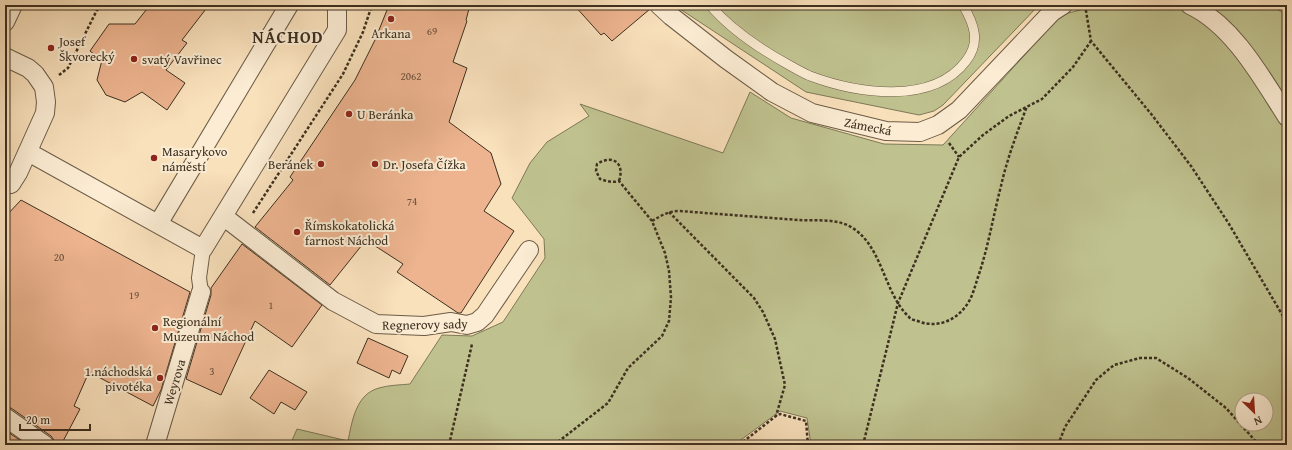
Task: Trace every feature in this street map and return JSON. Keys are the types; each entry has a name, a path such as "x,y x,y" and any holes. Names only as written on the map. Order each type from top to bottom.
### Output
{"street":[{"path":"5,22 13,5"},
{"path":"158,224 289,5"},
{"path":"28,152 203,249 337,30 337,5"},
{"name":"Zámecká","path":"659,5 726,59 772,92 812,114 886,131 920,132 938,125 959,110 1052,12 1063,5"},
{"path":"1190,5 1200,9 1228,32 1261,76 1287,116"},
{"path":"5,57 28,68 35,74 44,88 46,102 45,113 28,152 8,188"},
{"name":"Regnerovy sady","path":"222,216 333,301 376,324 424,326 451,322 467,325 477,322 486,315 529,250"},
{"name":"Weyrova","path":"155,445 201,292 199,278 203,249"},
{"path":"5,417 44,445"}],"lane":[{"path":"710,5 720,17 748,39 809,76 847,87 883,92 915,90 943,81 952,76 962,67 971,54 975,35 972,20 963,5"}],"path":[{"path":"44,88 68,68 97,10 106,5"},
{"path":"242,230 343,74 363,32 372,5"},
{"path":"1085,5 1091,41 1152,115 1190,166 1229,224 1287,323"},
{"path":"862,445 898,303 959,157 983,135 1009,116 1042,99 1073,67 1091,41"},
{"path":"652,221 669,212 680,211 809,221 838,221 850,226 862,234 869,244 898,303 910,318 926,324 940,324 951,321 961,312 968,302 984,259 1009,155 1028,106"},
{"path":"610,159 616,162 620,167 622,174 619,181 607,182 600,179 596,171 597,164 604,160 610,159"},
{"path":"554,445 608,402 628,368 662,336 669,321 671,297 669,271 665,253 652,221 619,181"},
{"path":"669,212 754,298 764,312 775,339 785,385 776,416"},
{"path":"449,445 477,322"},
{"path":"1058,445 1065,427 1096,380 1114,366 1140,358 1156,358 1188,378 1226,408 1259,445"},
{"path":"739,445 780,414 806,421 808,445"}],"green space":[{"path":"675,5 1039,5 943,105 934,111 919,115 806,92"},
{"path":"1099,5 1270,5 1287,15 1287,445 811,445 807,418 780,411 734,445 290,445 297,429 348,441 356,409 365,396 371,391 379,388 410,384 442,335 472,336 503,322 545,258 544,239 512,198 530,163 547,142 589,116 580,104 723,153 750,92 791,118 884,144 943,145 1061,15"}],"building":[{"name":"svatý Vavřinec","path":"150,5 209,5 182,40 187,43 166,70 185,83 167,110 142,92 125,102 106,95 97,80 102,60 90,51 109,24 135,24"},
{"path":"389,5 470,5 467,21 453,62 467,68 449,122 491,153 501,184 484,211 514,231 461,313 458,313 397,272 403,264 366,240 330,285 255,227 293,180 290,177 355,80 375,40"},
{"path":"574,5 649,5 650,9 612,41 604,33 601,35"},
{"path":"21,200 190,292 161,390 153,406 89,372 74,406 80,409 61,445 55,445 51,436 11,408 5,407 5,217"},
{"path":"242,244 322,305 292,347 255,321 221,395 186,379 211,295 211,288"},
{"path":"368,338 408,356 400,374 392,370 389,378 357,363"},
{"path":"269,370 307,392 295,410 281,402 274,414 250,398"},
{"path":"5,430 27,445 5,445"}],"place":[{"name":"Arkana","path":"391,19"},
{"name":"Josef Škvorecký","path":"51,48"},
{"name":"svatý Vavřinec","path":"134,59"},
{"name":"U Beránka","path":"349,114"},
{"name":"Masarykovo náměstí","path":"154,158"},
{"name":"Beránek","path":"321,164"},
{"name":"Dr. Josefa Čížka","path":"375,164"},
{"name":"Římskokatolická farnost Náchod","path":"297,232"},
{"name":"Regionální Muzeum Náchod","path":"155,328"},
{"name":"1.náchodská pivotéka","path":"160,378"}],"district":[{"name":"NÁCHOD","path":"288,37"}]}
